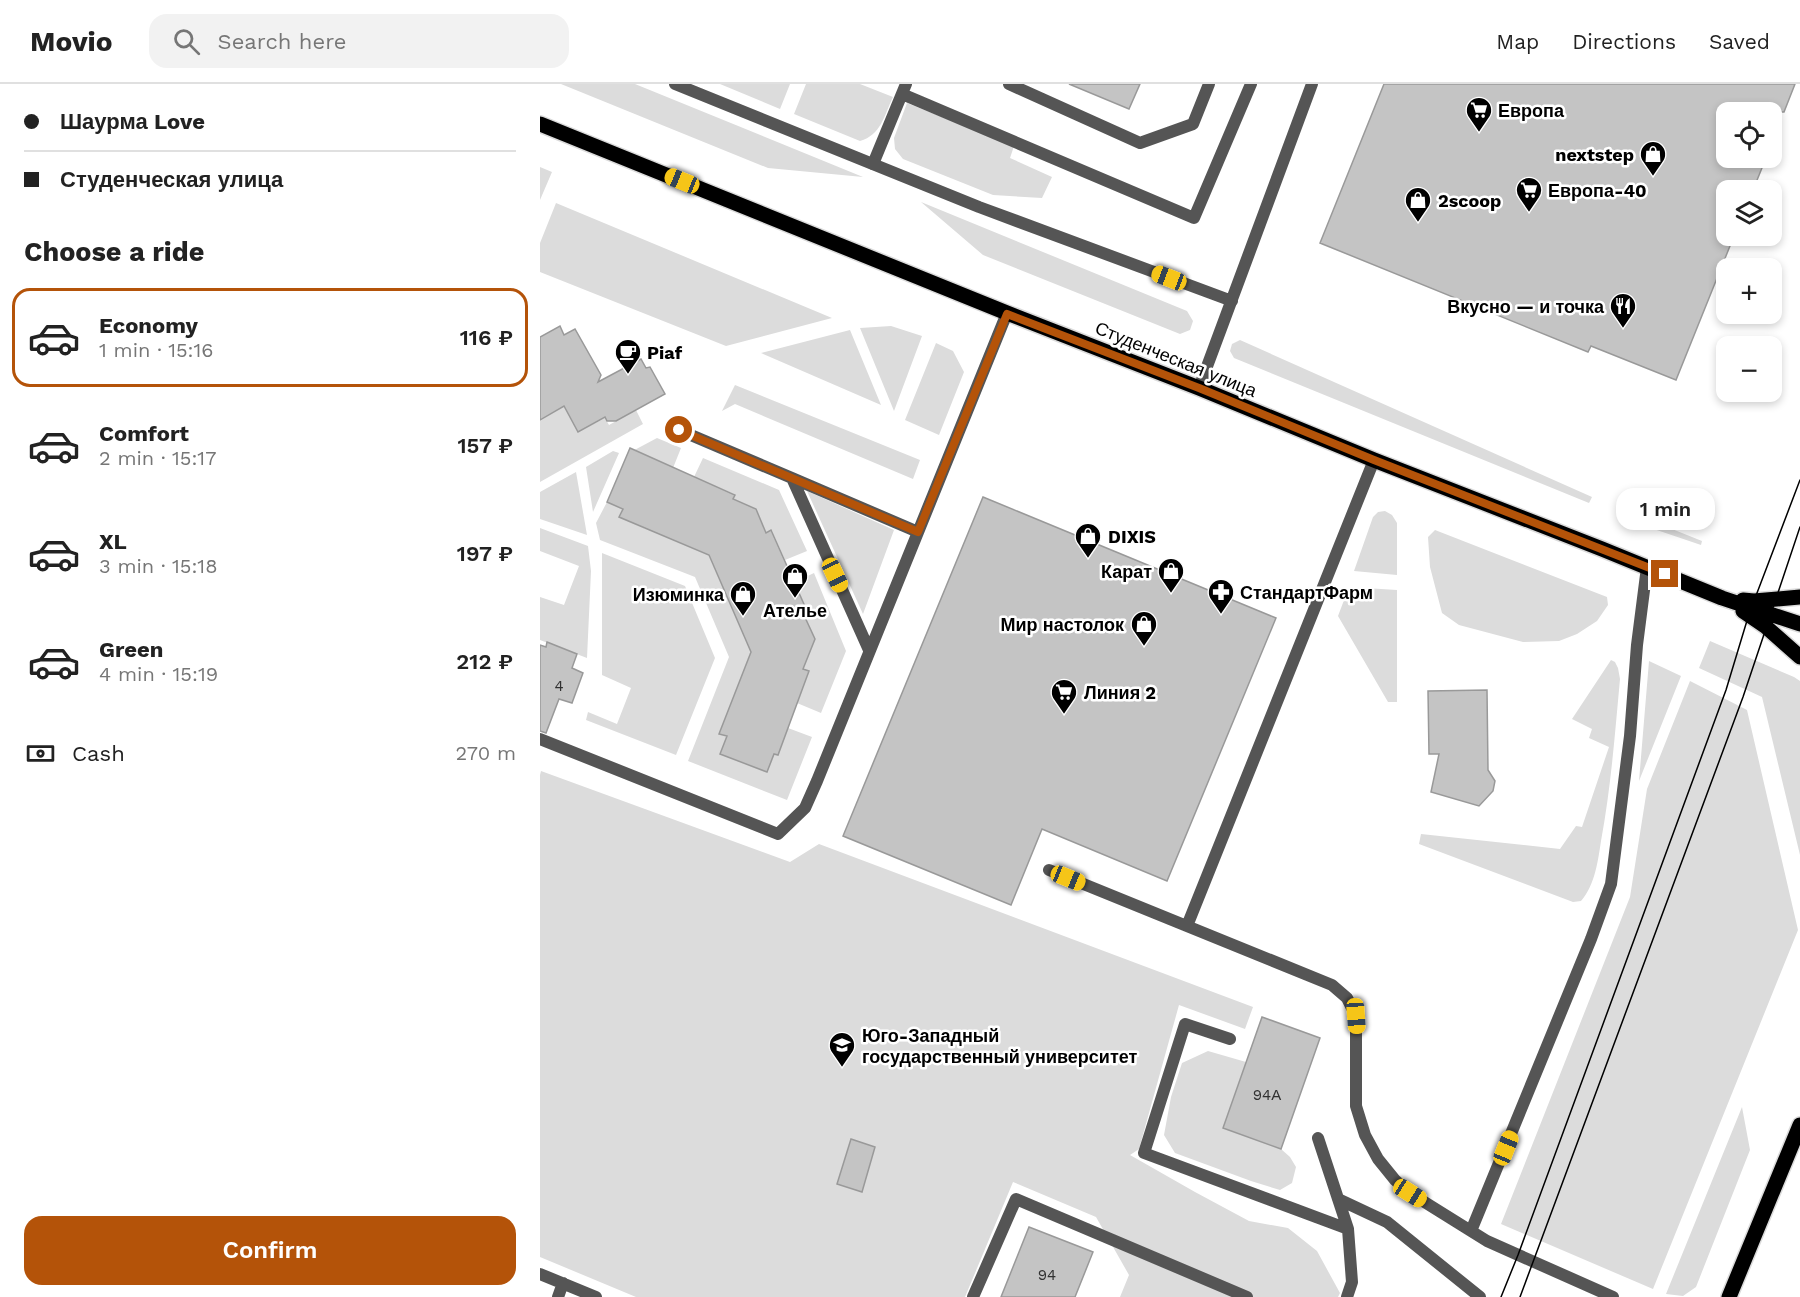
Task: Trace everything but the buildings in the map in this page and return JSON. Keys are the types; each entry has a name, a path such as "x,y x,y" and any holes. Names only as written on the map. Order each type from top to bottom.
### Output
{"main road":[{"name":"Студенческая улица","path":"540,124 1374,460 1722,598 1800,624"},
{"path":"1722,598 1754,601 1800,597"},
{"path":"1722,598 1765,626 1800,657"},
{"path":"1729,1297 1800,1125"}],"street":[{"path":"675,84 979,207 1232,301"},
{"path":"1009,84 1140,143 1193,124 1209,84"},
{"path":"873,164 904,89 1194,218 1251,84"},
{"path":"1199,388 1312,84"},
{"path":"540,740 778,834 805,808 1007,314"},
{"path":"679,430 918,532"},
{"path":"1187,926 1374,460"},
{"path":"792,478 869,650"},
{"path":"1471,1231 1591,939 1611,884 1630,736 1637,645 1647,567"},
{"path":"1048,870 1332,985 1347,998 1356,1016 1356,1106 1365,1135 1378,1159 1395,1180 1410,1193 1471,1231 1533,1263 1613,1297"},
{"path":"1230,1039 1185,1024 1144,1153 1348,1229"},
{"path":"1318,1138 1348,1229 1352,1282 1347,1297"},
{"path":"973,1297 1016,1199 1247,1297"},
{"path":"1338,1199 1387,1222 1480,1297"},
{"path":"540,1274 596,1297"},
{"path":"558,1297 563,1283"}],"shaded area":[{"path":"561,84 635,84 863,177 768,168"},
{"path":"720,84 790,84 780,109"},
{"path":"806,84 860,84 893,97 877,129 860,141 794,114"},
{"path":"907,103 1014,146 1010,158 1052,177 1042,198 993,195 903,159 895,149 894,138"},
{"path":"540,167 552,172 540,200"},
{"path":"921,202 1187,311 1193,321 1190,330 1180,334 983,255"},
{"path":"556,203 832,318 726,346 540,272 540,243"},
{"path":"891,326 922,336 894,411 860,328"},
{"path":"850,330 881,405 761,353"},
{"path":"1240,340 1592,497 1589,503 1234,358 1230,351 1232,344"},
{"path":"936,343 953,351 964,372 939,435 905,420"},
{"path":"735,385 920,460 913,479 735,404 722,411"},
{"path":"560,395 578,432 605,418 609,425 636,410 643,424 540,482 540,420"},
{"path":"657,438 681,448 673,468 640,460 627,454"},
{"path":"613,451 619,453 593,512 586,467"},
{"path":"703,458 779,490 807,551 785,560 772,531 766,533 756,509 733,499 734,494 694,477"},
{"path":"576,472 587,535 540,519 540,492"},
{"path":"807,491 894,530 863,614"},
{"path":"607,502 623,509 620,517 646,529 675,536 674,540 702,552 717,549 709,556 751,651 720,734 777,755 788,728 812,737 787,800 688,761 729,657 695,577 600,540 596,523"},
{"path":"1385,511 1392,515 1397,523 1397,575 1354,571 1373,517 1378,512"},
{"path":"1642,517 1702,541 1701,545 1639,524 1637,521"},
{"path":"540,528 588,546 591,571 587,658 540,640 540,597 564,605 579,566 540,551"},
{"path":"1435,530 1607,597 1608,605 1597,621 1577,634 1559,641 1523,642 1459,625 1442,613 1430,567 1428,537"},
{"path":"602,553 685,586 715,658 676,755 586,720 588,712 617,724 631,688 602,675"},
{"path":"814,573 846,651 821,713 797,703 803,669 815,639 803,613 807,611 795,582"},
{"path":"1349,587 1397,590 1397,702 1388,702 1338,616"},
{"path":"1710,641 1800,681 1800,855 1762,697 1699,668"},
{"path":"1611,660 1618,668 1620,679 1610,780 1597,865 1590,888 1581,901 1573,902 1419,844 1421,834 1560,849 1576,826 1582,827 1609,747 1589,738 1592,729 1572,719"},
{"path":"1649,661 1681,676 1639,781"},
{"path":"1690,681 1747,710 1798,930 1653,1289 1501,1224 1630,897 1647,789"},
{"name":"Юго-Западный государственный университет","path":"541,771 790,862 819,844 1253,1007 1245,1029 1179,1005 1139,1149 1130,1155 1249,1221 1288,1228 1317,1251 1340,1293 1338,1297 1120,1297 1129,1275 1096,1217 1013,1182 965,1297 636,1297 540,1257"},
{"path":"1208,1051 1246,1062 1223,1128 1281,1149 1290,1157 1296,1167 1292,1183 1280,1190 1175,1153 1164,1135 1171,1097 1182,1063"},
{"path":"1742,1107 1750,1150 1696,1287 1683,1296 1666,1294"}],"tram line":[{"path":"1501,1297 1726,690 1749,614 1800,480"},
{"path":"1520,1297 1743,697 1800,527"}],"place":[{"name":"Европа","path":"1479,133"},
{"name":"nextstep","path":"1653,177"},
{"name":"Европа-40","path":"1529,213"},
{"name":"2scoop","path":"1418,223"},
{"name":"Вкусно — и точка","path":"1623,329"},
{"name":"Piaf","path":"628,375"},
{"name":"DIXIS","path":"1088,559"},
{"name":"Карат","path":"1171,594"},
{"name":"Ателье","path":"795,599"},
{"name":"СтандартФарм","path":"1221,615"},
{"name":"Изюминка","path":"743,617"},
{"name":"Мир настолок","path":"1144,647"},
{"name":"Линия 2","path":"1064,715"},
{"name":"Юго-Западный государственный университет","path":"842,1068"}],"route":[{"path":"679,430 918,532 1007,314 1665,574"}]}
